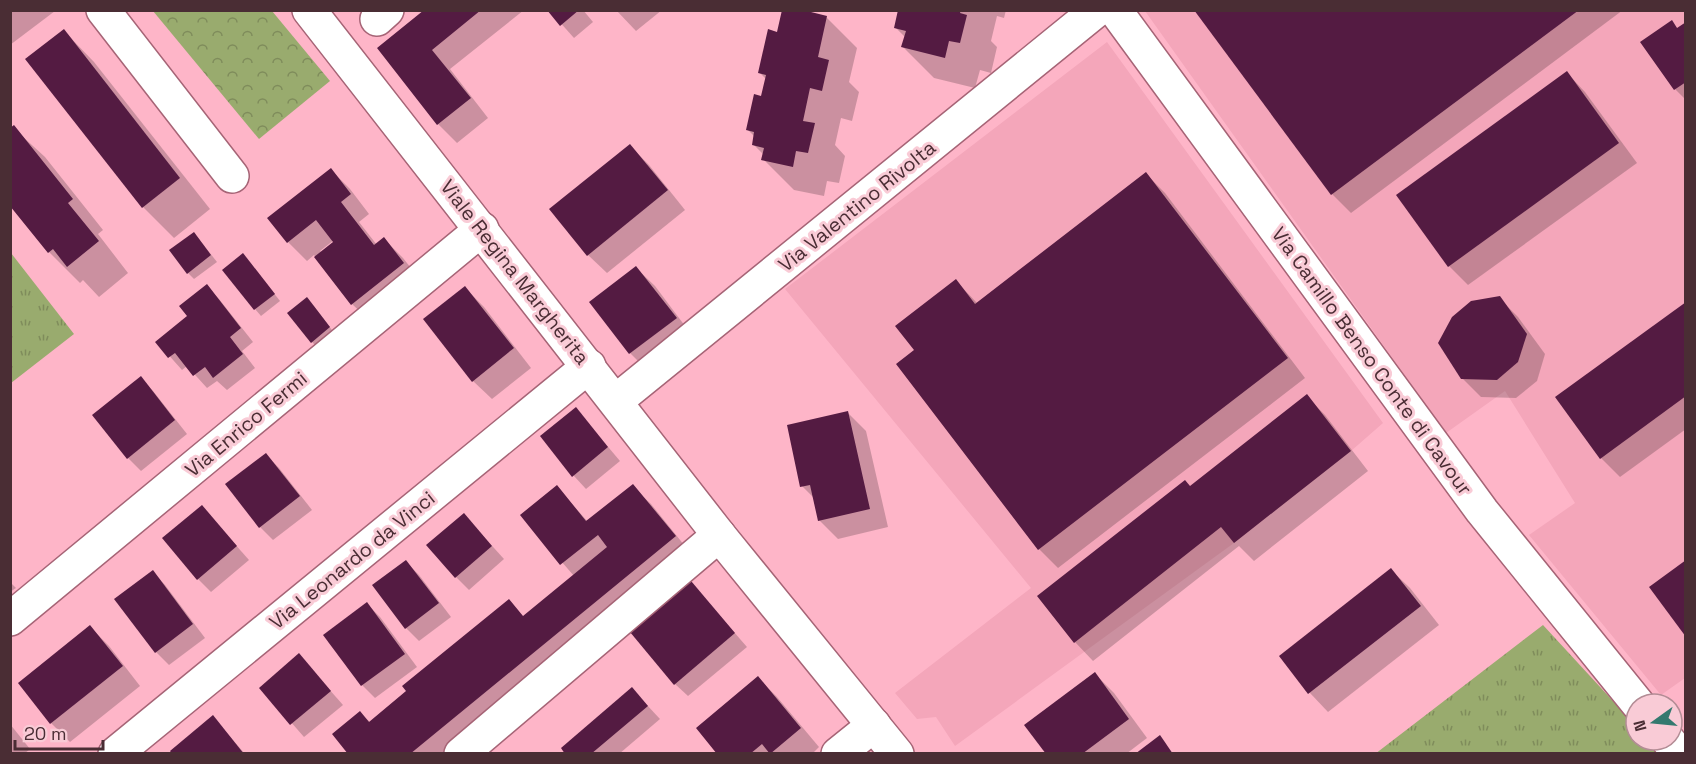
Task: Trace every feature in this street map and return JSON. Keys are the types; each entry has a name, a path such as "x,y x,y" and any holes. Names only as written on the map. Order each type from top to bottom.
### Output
{"street":[{"path":"103,10 232,176"},
{"name":"Viale Regina Margherita","path":"309,10 719,535 897,753"},
{"name":"Via Valentino Rivolta","path":"616,401 1097,10"},
{"name":"Via Camillo Benso Conte di Cavour","path":"1115,10 1482,511 1628,692"},
{"name":"Via Enrico Fermi","path":"10,619 482,230"},
{"name":"Via Leonardo da Vinci","path":"115,753 589,366"},
{"path":"461,753 719,535"},
{"path":"838,753 874,725"}],"shaded area":[{"path":"1145,11 1685,11 1685,678 1665,692 1659,692 1529,535 1575,503 1505,391 1446,433"},
{"path":"1107,42 1383,423 1234,543 955,746 936,717 917,719 895,693 1031,588 785,289"}],"green space":[{"path":"153,11 272,11 330,81 259,139"},
{"path":"11,253 74,334 11,383"},
{"path":"1543,625 1624,713 1624,752 1661,753 1375,754"}],"building":[{"path":"424,10 481,10 432,50 471,98 437,125 377,48"},
{"path":"547,10 579,10 560,26"},
{"path":"782,10 803,10 827,16 818,57 829,60 822,91 810,88 803,121 815,123 808,153 796,151 793,167 761,160 764,148 752,145 754,132 746,130 754,94 761,96 766,75 758,73 768,29 777,32"},
{"path":"898,10 961,10 960,13 967,15 960,43 949,41 945,58 901,47 906,31 894,28"},
{"path":"1194,10 1579,10 1331,195"},
{"path":"1672,20 1677,28 1686,22 1686,82 1674,90 1640,42"},
{"path":"64,29 180,178 142,208 25,59"},
{"path":"1567,71 1619,143 1448,267 1396,195"},
{"path":"14,125 73,199 68,203 99,241 67,267 53,249 48,253 10,206 10,128"},
{"path":"630,144 668,190 587,256 549,209"},
{"path":"331,168 351,194 341,202 374,245 384,237 404,263 351,305 314,257 333,242 316,220 287,243 267,218"},
{"path":"1146,172 1288,358 1038,550 896,364 914,350 895,326 956,279 975,304"},
{"path":"194,232 211,255 187,274 169,250"},
{"path":"243,253 275,294 254,310 222,270"},
{"path":"636,266 677,318 629,354 589,302"},
{"path":"207,284 241,328 230,337 243,354 213,378 205,367 193,376 175,353 168,358 155,342 187,316 179,306"},
{"path":"465,286 514,348 472,382 423,319"},
{"path":"1500,296 1527,334 1518,362 1497,380 1461,379 1438,343 1452,317 1471,301"},
{"path":"307,297 330,327 311,343 287,313"},
{"path":"1686,302 1686,396 1600,459 1555,397"},
{"path":"141,376 175,420 127,459 92,415"},
{"path":"1307,394 1351,451 1234,543 1221,527 1074,643 1037,596 1185,480 1190,486"},
{"path":"576,407 608,447 572,477 540,436"},
{"path":"848,411 870,509 818,521 810,485 800,487 787,425"},
{"path":"266,453 300,496 259,528 225,484"},
{"path":"633,484 676,536 410,754 348,754 332,734 360,711 369,722 406,691 402,686 509,599 523,616 607,547 598,535 560,565 520,515 557,485 586,521"},
{"path":"202,505 237,546 197,580 162,538"},
{"path":"464,513 492,546 455,578 426,545"},
{"path":"406,560 439,603 405,629 372,585"},
{"path":"1686,560 1686,637 1649,587"},
{"path":"1391,568 1421,606 1308,694 1279,656"},
{"path":"153,570 193,624 155,653 114,599"},
{"path":"686,575 735,633 674,685 625,626"},
{"path":"367,602 405,654 361,686 323,635"},
{"path":"90,625 123,666 50,724 18,683"},
{"path":"299,653 331,691 290,725 259,688"},
{"path":"1095,672 1129,719 1082,754 1046,754 1024,725"},
{"path":"758,676 801,728 770,754 762,744 750,754 717,754 696,728"},
{"path":"632,687 648,706 591,754 565,754 561,748"},
{"path":"213,715 244,754 172,754 170,751"},
{"path":"1160,735 1173,754 1135,754"}]}
